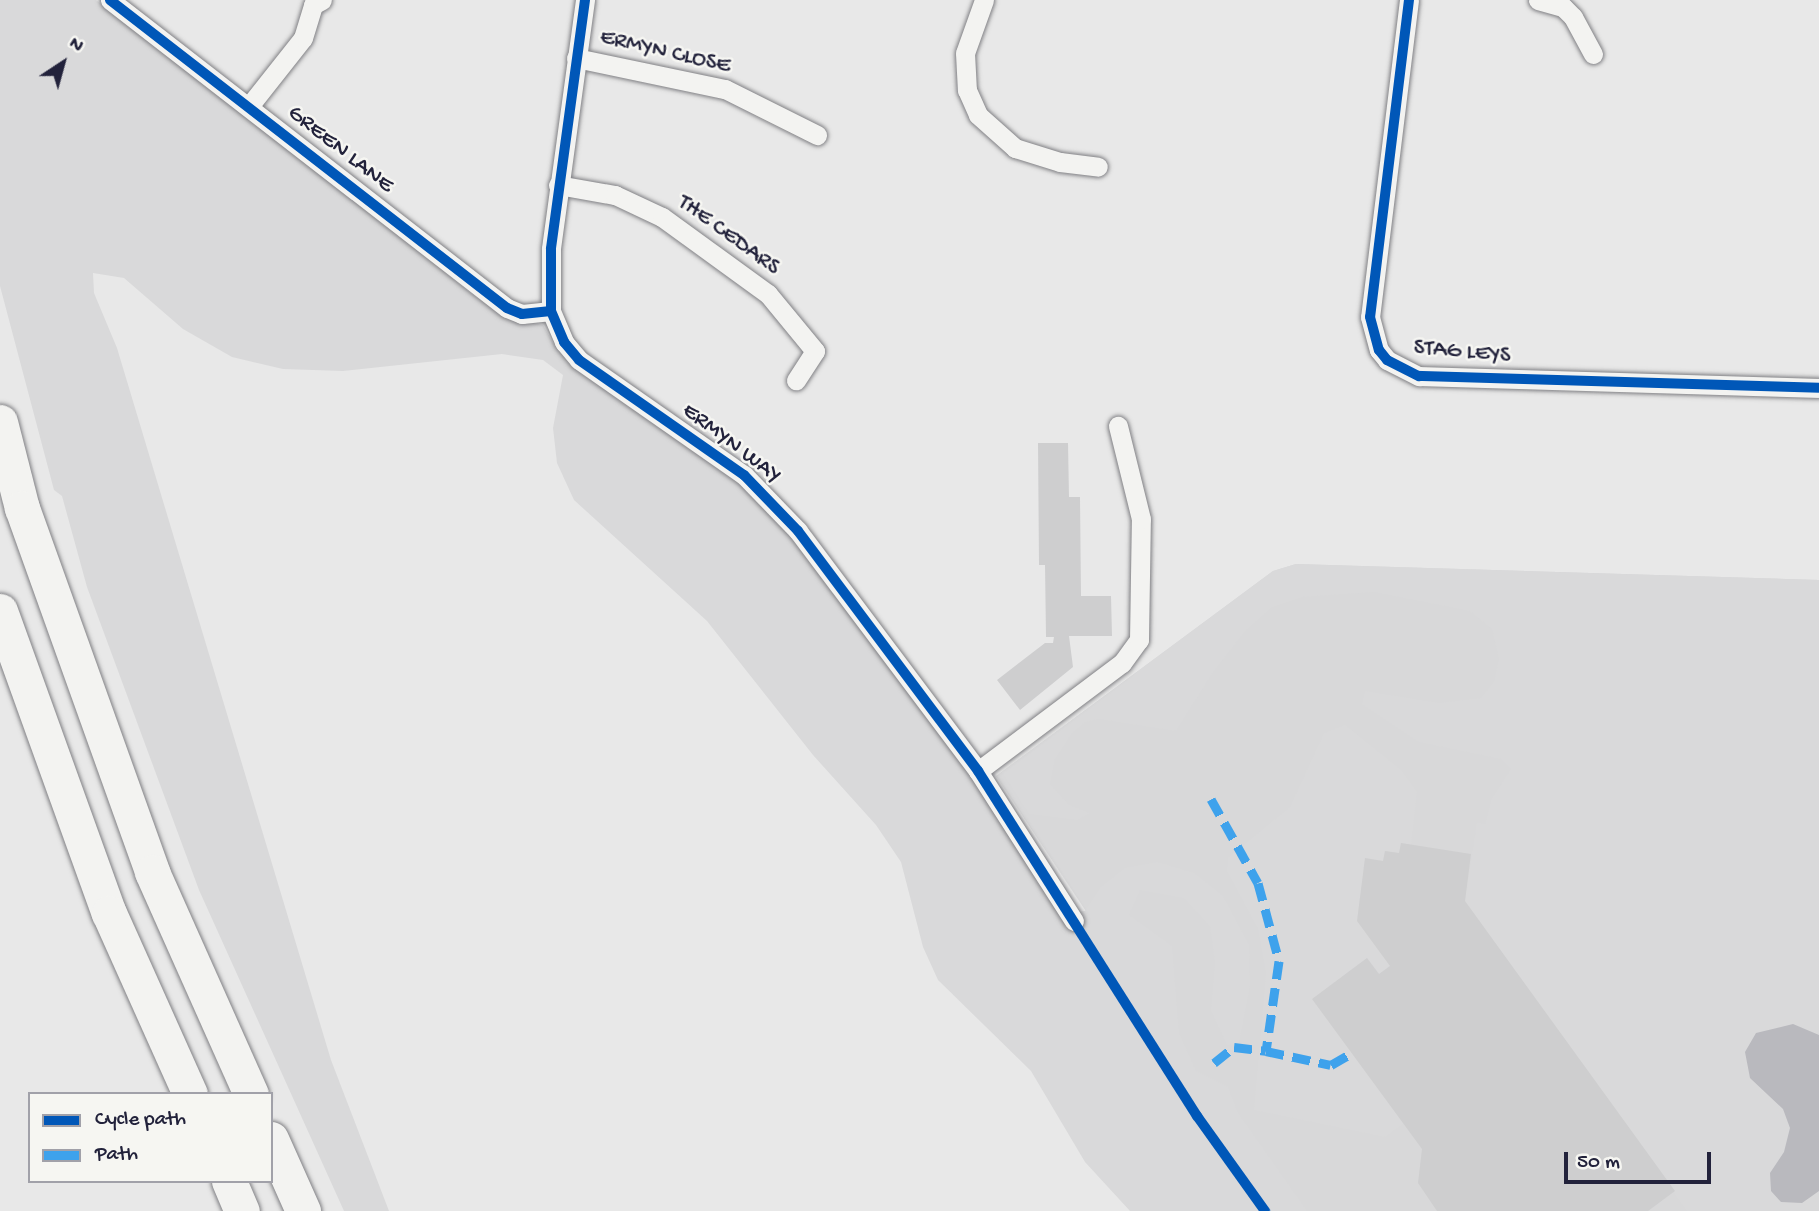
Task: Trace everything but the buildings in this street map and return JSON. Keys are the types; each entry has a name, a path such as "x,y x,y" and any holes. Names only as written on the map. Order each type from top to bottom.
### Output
{"highway":[{"path":"0,422 22,508 152,872 250,1092"},
{"path":"0,611 109,913 189,1092"},
{"path":"273,1144 303,1211"},
{"path":"230,1183 242,1211"}],"street":[{"name":"GREEN LANE","path":"110,0 250,105 507,308 522,314 551,311"},
{"name":"ERMYN WAY","path":"585,0 558,185 549,282 551,311 564,342 579,360 744,475 773,503 978,771 1074,921"},
{"path":"984,0 965,53 967,90 978,115 1015,148 1060,162 1098,167"},
{"name":"STAG LEYS","path":"1409,0 1370,317 1379,350 1387,360 1419,376 1819,388"},
{"path":"1538,0 1563,7 1573,17 1592,54"},
{"path":"250,105 303,38 315,2"},
{"name":"ERMYN CLOSE","path":"576,58 725,89 817,135"},
{"name":"THE CEDARS","path":"558,185 615,195 662,217 768,294 815,351 796,380"},
{"path":"978,771 1122,663 1139,640 1141,519 1118,426"}],"shaded area":[{"path":"0,0 96,0 238,106 469,292 505,317 543,325 553,343 580,369 765,500 982,787 1060,913 1085,911 1101,887 1125,868 1158,862 1194,873 1223,896 1249,945 1250,986 1239,1043 1227,1045 1211,1011 1215,963 1210,926 1184,898 1140,890 1129,915 1172,946 1179,1033 1196,1071 1228,1087 1238,1113 1307,1211 1130,1211 1085,1162 1031,1071 938,980 923,947 901,862 876,825 813,755 707,621 574,500 557,463 553,428 563,375 543,360 502,354 343,371 283,369 232,357 183,329 124,278 93,273 94,293 117,348 331,1060 389,1211 344,1211 199,890 87,587 62,496 54,490 0,286"},
{"path":"1296,564 1819,580 1819,1211 1285,1211 996,776 1273,571"},
{"path":"1296,564 1819,580 1819,1035 1794,1024 1750,1078 1783,1109 1790,1128 1784,1152 1770,1173 1802,1203 1819,1191 1819,1211 1687,1211 1465,901 1477,822 1485,824 1491,800 1511,769 1501,759 1419,742 1362,704 1365,691 1439,703 1481,698 1494,682 1499,659 1492,629 1470,611 1374,592 1302,597 1272,607 1245,631 1213,672 1176,731 1099,719 1085,722 1072,733 1055,759 1050,784 1069,805 1090,813 1077,820 1029,814 1002,772 1273,571"},
{"path":"1345,725 1401,770 1417,792 1411,845 1401,843 1399,853 1385,851 1383,861 1365,859 1357,921 1390,966 1379,974 1367,958 1312,999 1404,1123 1385,1137 1254,1110 1266,973 1258,929 1227,871 1228,858 1290,807 1324,733"},
{"path":"1793,1024 1819,1035 1819,1191 1802,1203 1781,1202 1771,1191 1770,1173 1784,1152 1790,1128 1783,1109 1750,1078 1745,1052 1756,1033"}],"marked path":[{"path":"1211,799 1258,883 1279,961 1266,1051 1331,1065 1352,1053"},
{"path":"1214,1063 1234,1047 1266,1051"}],"cycle path":[{"path":"110,0 507,308 522,314 551,311"},
{"path":"585,0 551,249 551,311 564,342 579,360 744,475 798,531 978,771 1197,1116 1265,1211"},
{"path":"1409,0 1370,317 1379,350 1387,360 1419,376 1819,388"}]}
